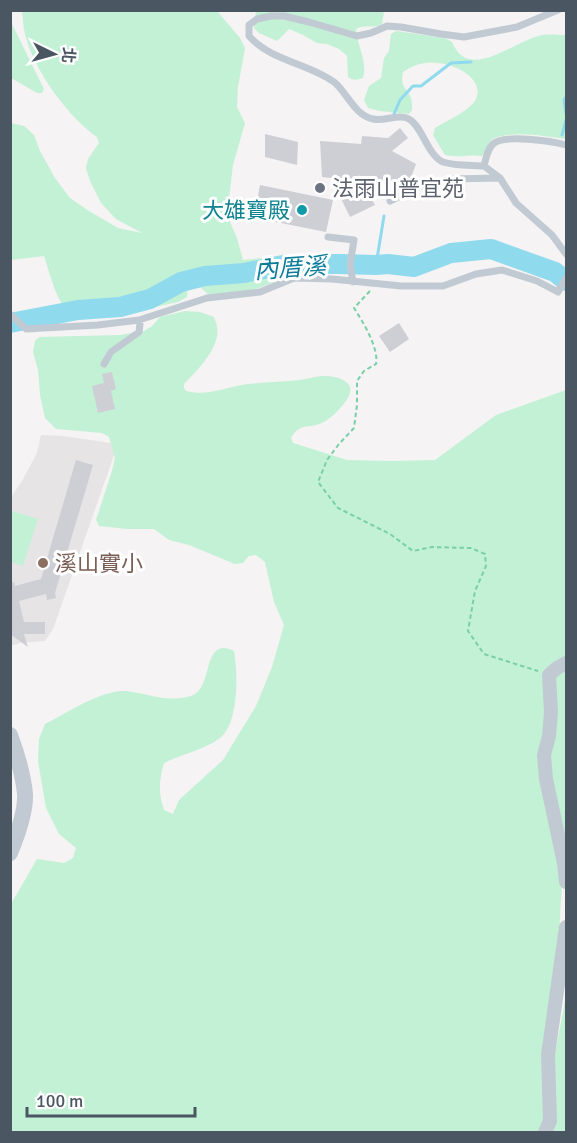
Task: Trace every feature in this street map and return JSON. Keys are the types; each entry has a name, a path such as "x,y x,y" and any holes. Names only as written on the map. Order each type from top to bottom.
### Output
{"street":[{"path":"567,663 549,675 551,712 549,736 544,755 546,779 567,882"},
{"path":"10,735 21,765 25,796 19,831 10,853"},
{"path":"545,1132 549,1121 548,1055 567,927"}],"lane":[{"path":"558,10 517,27 464,37 394,27 357,36 278,16 257,19 249,25 249,36 255,43 272,53 317,72 335,83 354,107 372,119 409,119 436,157 442,161 484,166 500,178 516,203 552,235 567,254"},
{"path":"484,166 488,150 494,142 508,139 549,141 567,145"},
{"path":"390,201 420,186 434,186 448,179 500,178"},
{"path":"328,237 354,240 350,265 353,282"},
{"path":"10,314 26,329 139,321 207,298 260,292 294,278 332,279 401,286 443,285 476,274 502,270 537,281 558,292 567,278"},
{"path":"104,364 111,352 139,332 139,321"}],"path":[{"path":"377,284 354,308 364,324 378,357 376,364 364,371 357,381 354,428 327,460 318,483 338,508 390,534 413,551 432,547 462,548 485,554 486,567 476,591 468,630 484,654 549,675"}],"shaded area":[{"name":"溪山實小","path":"41,435 118,444 53,629 45,641 11,646 11,497 37,453"}],"green space":[{"path":"22,11 217,11 240,38 245,48 237,107 245,123 233,165 227,215 243,260 281,256 325,261 319,274 292,275 259,288 238,293 208,294 201,288 196,274 186,271 187,297 178,302 120,314 88,315 75,312 61,303 44,256 11,260 11,123 24,126 34,135 55,178 70,198 118,228 142,233 116,219 101,203 86,168 88,159 99,143 97,137 64,105 44,77 29,48"},
{"path":"256,11 384,11 382,24 356,29 364,72 363,78 355,80 348,77 347,56 339,49 317,43 289,29 277,41 259,33 254,28"},
{"path":"10,20 44,89 42,93 37,93 11,78"},
{"path":"396,31 445,38 452,42 460,54 469,59 493,56 543,35 566,35 566,139 529,134 501,136 492,139 482,156 445,155 433,135 435,128 469,108 476,99 478,91 472,79 466,74 445,64 424,63 403,72 403,84 412,101 412,110 409,114 368,108 364,100 369,86 381,78 384,58 389,51 391,34"},
{"path":"185,311 200,312 214,317 217,326 217,335 212,350 184,384 186,391 207,392 241,385 320,376 342,379 349,385 350,393 342,406 326,421 301,428 291,438 293,443 347,460 435,460 496,415 566,390 566,872 562,880 557,972 544,1116 540,1132 11,1132 11,904 37,859 64,863 73,858 76,848 59,834 46,808 38,761 39,739 45,724 85,703 117,691 173,699 191,696 198,692 203,684 212,657 217,650 224,648 234,651 236,697 231,721 226,731 207,746 164,763 160,781 161,798 164,810 173,814 179,800 223,760 256,706 272,667 284,625 274,602 265,562 256,555 249,556 243,563 235,564 189,545 169,540 154,529 99,526 96,520 115,458 109,437 102,433 56,429 45,418 33,352 35,341 39,337 120,335 144,331 160,317"},
{"path":"12,511 38,519 23,566 11,562 10,517"},
{"path":"566,996 566,1132 550,1132 554,1059"}],"building":[{"path":"400,128 408,138 392,151 416,164 409,183 401,181 397,191 390,195 359,175 375,205 350,217 331,178 322,177 320,141 361,144 362,136 388,138"},
{"path":"265,134 298,142 297,165 265,157"},
{"name":"大雄寶殿","path":"260,185 333,200 326,232 271,221 273,211 256,207"},
{"path":"399,323 409,339 390,352 379,336"},
{"path":"112,372 116,389 111,391 115,409 98,413 92,386 104,383 102,374"},
{"path":"76,460 93,465 55,593 56,598 47,600 46,594 19,601 24,622 45,622 45,634 24,634 28,647 10,634 10,582 14,582 15,586 41,579"}],"waterway":[{"path":"394,114 400,100 413,86 421,86 451,63 471,62"},
{"path":"566,97 564,100 566,114"},
{"path":"562,135 566,120"},
{"path":"376,265 384,216"},
{"name":"內厝溪","path":"10,323 78,310 120,307 150,299 181,282 205,276 244,273 288,264 388,264 414,267 451,253 491,249 555,272 566,281"}],"place":[{"name":"法雨山普宜苑","path":"320,188"},
{"name":"大雄寶殿","path":"302,210"},
{"name":"溪山實小","path":"43,563"}]}
